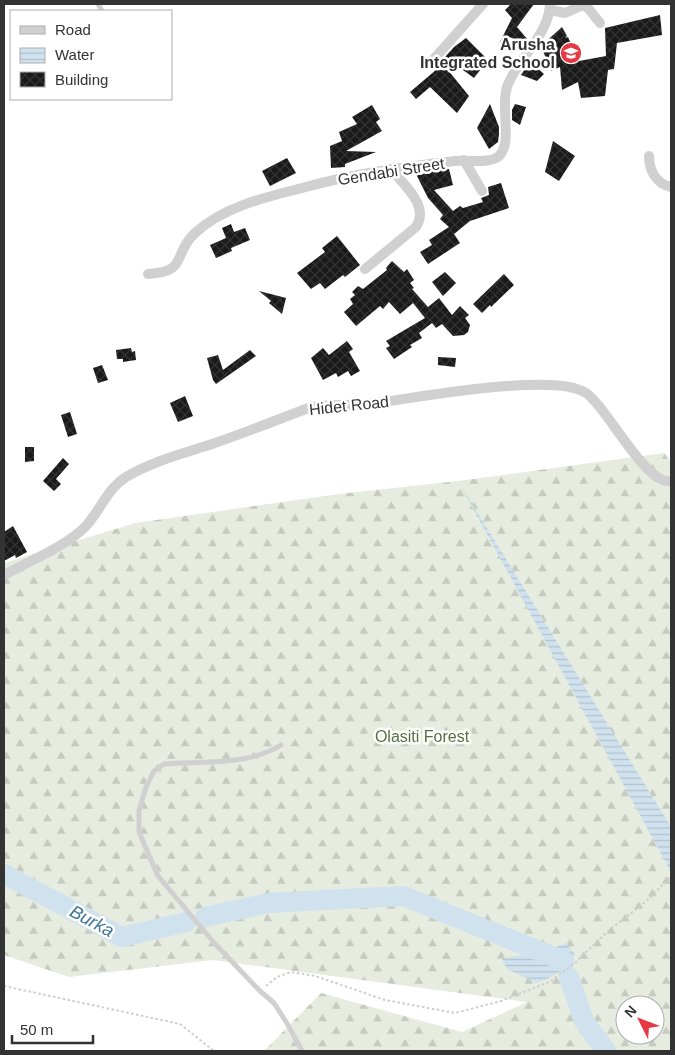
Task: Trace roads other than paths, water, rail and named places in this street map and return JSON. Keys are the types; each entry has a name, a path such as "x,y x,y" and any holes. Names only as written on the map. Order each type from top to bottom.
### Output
{"street":[{"path":"432,61 483,4"},
{"path":"550,7 565,13 583,5 600,23"},
{"name":"Gendabi Street","path":"148,274 164,273 170,270 180,258 185,245 194,233 216,217 240,207 302,188 391,169 464,160 494,159 505,148 504,102 507,88 521,61 544,28 550,7"},
{"path":"648,156 649,165 657,180 665,186 671,187"},
{"path":"464,160 482,191"},
{"path":"365,269 416,227 421,219 418,202 391,169"},
{"name":"Hidet Road","path":"4,576 70,539 84,528 95,515 102,502 124,479 142,468 222,441 311,407 366,404 536,384 575,388 586,392 626,443 652,472 662,480 671,480"}],"lane":[{"path":"281,744 270,752 242,758 164,764 154,771 146,787 138,811 139,832 158,876 216,944 260,991 274,1003 302,1051"}],"water":[{"path":"458,481 671,827 671,872"},
{"path":"566,943 575,954 572,960 559,972 537,983 507,969 502,959 530,953 539,954"}],"waterway":[{"name":"Burka","path":"4,874 122,937 186,922"},
{"path":"205,917 268,903 403,896 564,961"},
{"name":"Burka","path":"569,977 584,1021 606,1051"}],"place":[{"name":"Arusha Integrated School","path":"571,53"}],"park label":[{"name":"Olasiti Forest","path":"422,736"}]}
